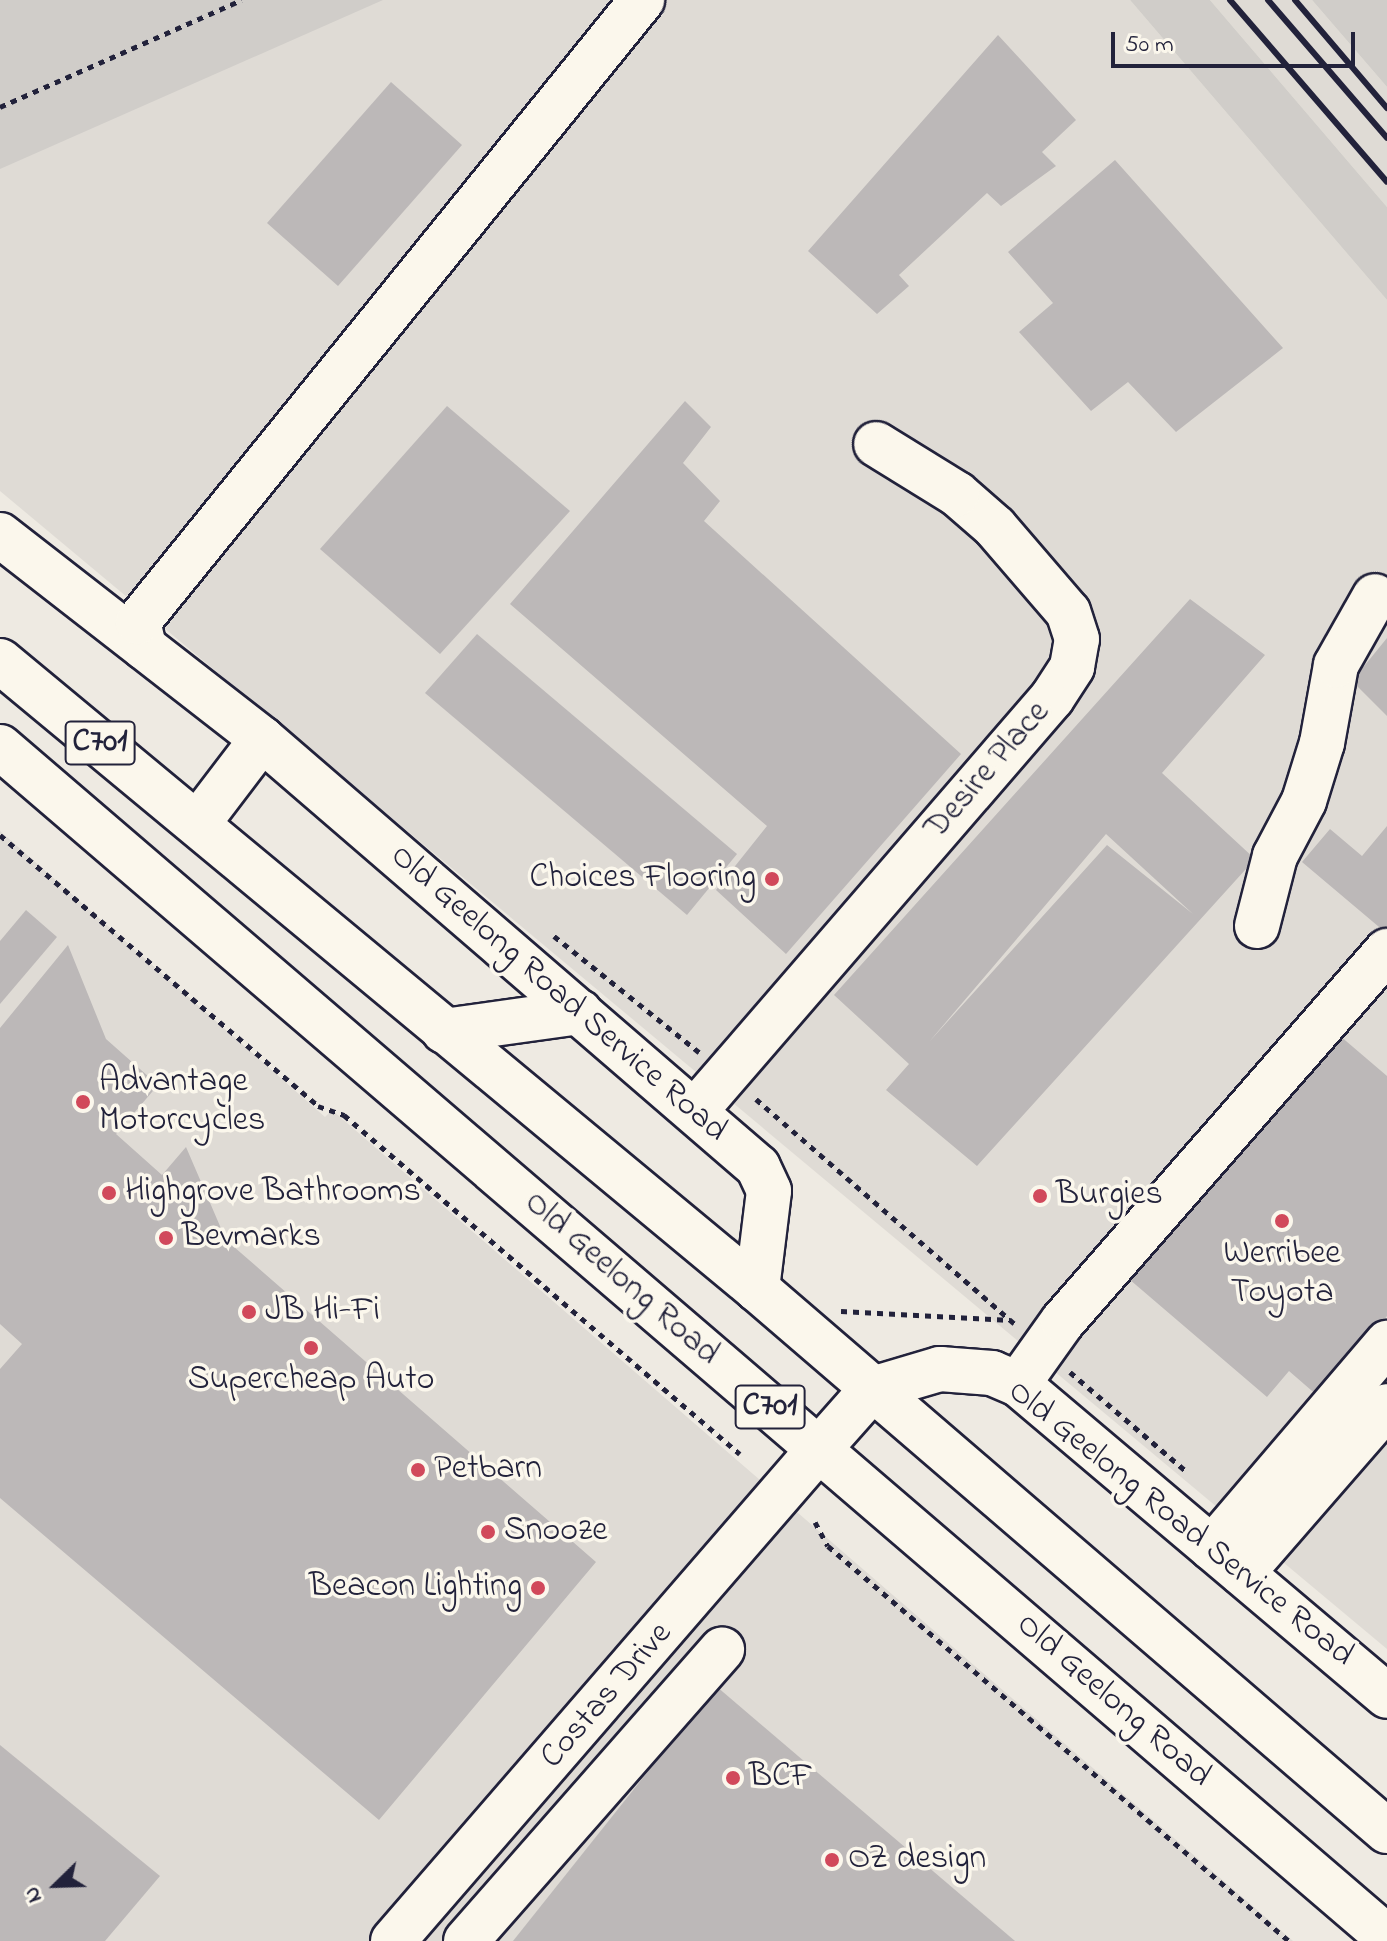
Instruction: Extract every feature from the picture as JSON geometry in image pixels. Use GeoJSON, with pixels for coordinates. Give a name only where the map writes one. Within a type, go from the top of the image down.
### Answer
{"type":"FeatureCollection","features":[{"type":"Feature","properties":{"kind":"main road"},"geometry":{"type":"LineString","coordinates":[[144,647],[138,622],[642,0]]}},
{"type":"Feature","properties":{"kind":"main road","name":"Desire Place"},"geometry":{"type":"LineString","coordinates":[[695,1111],[1052,698],[1072,667],[1077,639],[1068,612],[995,527],[957,494],[876,444]]}},
{"type":"Feature","properties":{"kind":"main road","name":"Old Geelong Road Service Road"},"geometry":{"type":"LineString","coordinates":[[0,535],[262,739],[758,1167],[769,1191],[757,1289]]}},
{"type":"Feature","properties":{"kind":"main road"},"geometry":{"type":"LineString","coordinates":[[1257,926],[1275,856],[1304,801],[1322,743],[1336,665],[1375,596]]}},
{"type":"Feature","properties":{"kind":"main road","name":"C701"},"geometry":{"type":"LineString","coordinates":[[0,662],[757,1289],[1387,1831]]}},
{"type":"Feature","properties":{"kind":"main road"},"geometry":{"type":"LineString","coordinates":[[153,877],[262,739]]}},
{"type":"Feature","properties":{"kind":"main road","name":"Old Geelong Road"},"geometry":{"type":"LineString","coordinates":[[0,747],[1387,1937]]}},
{"type":"Feature","properties":{"kind":"main road"},"geometry":{"type":"LineString","coordinates":[[1018,1384],[1063,1321],[1387,951]]}},
{"type":"Feature","properties":{"kind":"main road"},"geometry":{"type":"LineString","coordinates":[[444,1031],[580,1012]]}},
{"type":"Feature","properties":{"kind":"main road"},"geometry":{"type":"LineString","coordinates":[[1227,1560],[1387,1343]]}},
{"type":"Feature","properties":{"kind":"main road","name":"Old Geelong Road Service Road"},"geometry":{"type":"LineString","coordinates":[[872,1389],[940,1369],[992,1373],[1018,1384],[1387,1696]]}},
{"type":"Feature","properties":{"kind":"main road","name":"Costas Drive"},"geometry":{"type":"LineString","coordinates":[[393,1941],[872,1389]]}},
{"type":"Feature","properties":{"kind":"main road"},"geometry":{"type":"LineString","coordinates":[[1227,1560],[1387,1406]]}},
{"type":"Feature","properties":{"kind":"main road"},"geometry":{"type":"LineString","coordinates":[[466,1941],[722,1650]]}},
{"type":"Feature","properties":{"kind":"path"},"geometry":{"type":"LineString","coordinates":[[0,107],[241,0]]}},
{"type":"Feature","properties":{"kind":"path"},"geometry":{"type":"LineString","coordinates":[[0,835],[318,1106],[344,1115],[740,1454]]}},
{"type":"Feature","properties":{"kind":"path"},"geometry":{"type":"LineString","coordinates":[[828,1310],[1011,1320]]}},
{"type":"Feature","properties":{"kind":"path"},"geometry":{"type":"LineString","coordinates":[[815,1522],[828,1546],[1289,1941]]}},
{"type":"Feature","properties":{"kind":"shaded area"},"geometry":{"type":"Polygon","coordinates":[[[0,0],[1130,0],[1387,300],[1387,1649],[0,491],[0,0]]]}},
{"type":"Feature","properties":{"kind":"shaded area"},"geometry":{"type":"Polygon","coordinates":[[[0,0],[383,0],[0,169],[0,0]]]}},
{"type":"Feature","properties":{"kind":"shaded area"},"geometry":{"type":"Polygon","coordinates":[[[1130,0],[1210,0],[1387,207],[1387,300],[1130,0]]]}},
{"type":"Feature","properties":{"kind":"shaded area"},"geometry":{"type":"Polygon","coordinates":[[[1210,0],[1312,0],[1387,87],[1387,207],[1210,0]]]}},
{"type":"Feature","properties":{"kind":"shaded area"},"geometry":{"type":"Polygon","coordinates":[[[1312,0],[1387,0],[1387,87],[1312,0]]]}},
{"type":"Feature","properties":{"kind":"shaded area"},"geometry":{"type":"Polygon","coordinates":[[[0,831],[325,1117],[332,1110],[1293,1941],[0,1941],[0,831]]]}},
{"type":"Feature","properties":{"kind":"building"},"geometry":{"type":"Polygon","coordinates":[[[998,35],[1076,120],[1042,152],[1056,166],[1001,206],[987,193],[899,275],[909,286],[877,314],[808,251],[998,35]]]}},
{"type":"Feature","properties":{"kind":"building"},"geometry":{"type":"Polygon","coordinates":[[[391,82],[462,145],[338,286],[267,223],[391,82]]]}},
{"type":"Feature","properties":{"kind":"building"},"geometry":{"type":"Polygon","coordinates":[[[1115,160],[1283,348],[1176,432],[1128,382],[1091,411],[1019,332],[1053,303],[1008,252],[1115,160]]]}},
{"type":"Feature","properties":{"kind":"building"},"geometry":{"type":"Polygon","coordinates":[[[685,401],[711,427],[683,463],[720,501],[704,521],[961,754],[786,954],[716,890],[767,826],[510,604],[685,401]]]}},
{"type":"Feature","properties":{"kind":"building"},"geometry":{"type":"Polygon","coordinates":[[[447,406],[570,511],[440,654],[320,549],[447,406]]]}},
{"type":"Feature","properties":{"kind":"building"},"geometry":{"type":"Polygon","coordinates":[[[1190,599],[1265,655],[1162,773],[1255,859],[977,1166],[886,1090],[909,1064],[834,995],[1190,599]],[[1106,834],[929,1042],[1107,845],[1193,914],[1106,834]]]}},
{"type":"Feature","properties":{"kind":"building"},"geometry":{"type":"Polygon","coordinates":[[[477,634],[737,854],[687,915],[425,693],[477,634]]]}},
{"type":"Feature","properties":{"kind":"building"},"geometry":{"type":"Polygon","coordinates":[[[1387,638],[1387,716],[1352,681],[1387,638]]]}},
{"type":"Feature","properties":{"kind":"building"},"geometry":{"type":"Polygon","coordinates":[[[1387,826],[1385,932],[1302,862],[1330,829],[1362,856],[1387,826]]]}},
{"type":"Feature","properties":{"kind":"building"},"geometry":{"type":"Polygon","coordinates":[[[26,910],[57,937],[0,1004],[0,941],[26,910]]]}},
{"type":"Feature","properties":{"kind":"building"},"geometry":{"type":"Polygon","coordinates":[[[68,945],[106,1039],[158,1085],[116,1134],[162,1175],[186,1147],[226,1240],[596,1562],[379,1820],[0,1498],[0,1369],[22,1344],[0,1324],[0,1028],[68,945]]]}},
{"type":"Feature","properties":{"kind":"building","name":"Werribee Toyota"},"geometry":{"type":"Polygon","coordinates":[[[1312,1012],[1387,1076],[1387,1316],[1319,1397],[1289,1371],[1267,1397],[1129,1279],[1312,1012]]]}},
{"type":"Feature","properties":{"kind":"building"},"geometry":{"type":"Polygon","coordinates":[[[716,1686],[1015,1941],[513,1941],[716,1686]]]}},
{"type":"Feature","properties":{"kind":"building"},"geometry":{"type":"Polygon","coordinates":[[[0,1745],[160,1876],[105,1941],[0,1941],[0,1745]]]}},
{"type":"Feature","properties":{"kind":"railway"},"geometry":{"type":"LineString","coordinates":[[1230,0],[1387,182]]}},
{"type":"Feature","properties":{"kind":"railway"},"geometry":{"type":"LineString","coordinates":[[1268,0],[1387,138]]}},
{"type":"Feature","properties":{"kind":"railway"},"geometry":{"type":"LineString","coordinates":[[1295,0],[1387,108]]}},
{"type":"Feature","properties":{"kind":"place","name":"Choices Flooring"},"geometry":{"type":"Point","coordinates":[772,879]}},
{"type":"Feature","properties":{"kind":"place","name":"Advantage Motorcycles"},"geometry":{"type":"Point","coordinates":[83,1102]}},
{"type":"Feature","properties":{"kind":"place","name":"Highgrove Bathrooms"},"geometry":{"type":"Point","coordinates":[109,1193]}},
{"type":"Feature","properties":{"kind":"place","name":"Burgies"},"geometry":{"type":"Point","coordinates":[1040,1196]}},
{"type":"Feature","properties":{"kind":"place","name":"Werribee Toyota"},"geometry":{"type":"Point","coordinates":[1282,1221]}},
{"type":"Feature","properties":{"kind":"place","name":"Bevmarks"},"geometry":{"type":"Point","coordinates":[166,1238]}},
{"type":"Feature","properties":{"kind":"place","name":"JB Hi-Fi"},"geometry":{"type":"Point","coordinates":[249,1312]}},
{"type":"Feature","properties":{"kind":"place","name":"Supercheap Auto"},"geometry":{"type":"Point","coordinates":[311,1348]}},
{"type":"Feature","properties":{"kind":"place","name":"Petbarn"},"geometry":{"type":"Point","coordinates":[418,1470]}},
{"type":"Feature","properties":{"kind":"place","name":"Snooze"},"geometry":{"type":"Point","coordinates":[488,1532]}},
{"type":"Feature","properties":{"kind":"place","name":"Beacon Lighting"},"geometry":{"type":"Point","coordinates":[538,1588]}},
{"type":"Feature","properties":{"kind":"place","name":"BCF"},"geometry":{"type":"Point","coordinates":[733,1778]}},
{"type":"Feature","properties":{"kind":"place","name":"OZ design"},"geometry":{"type":"Point","coordinates":[832,1860]}}]}
